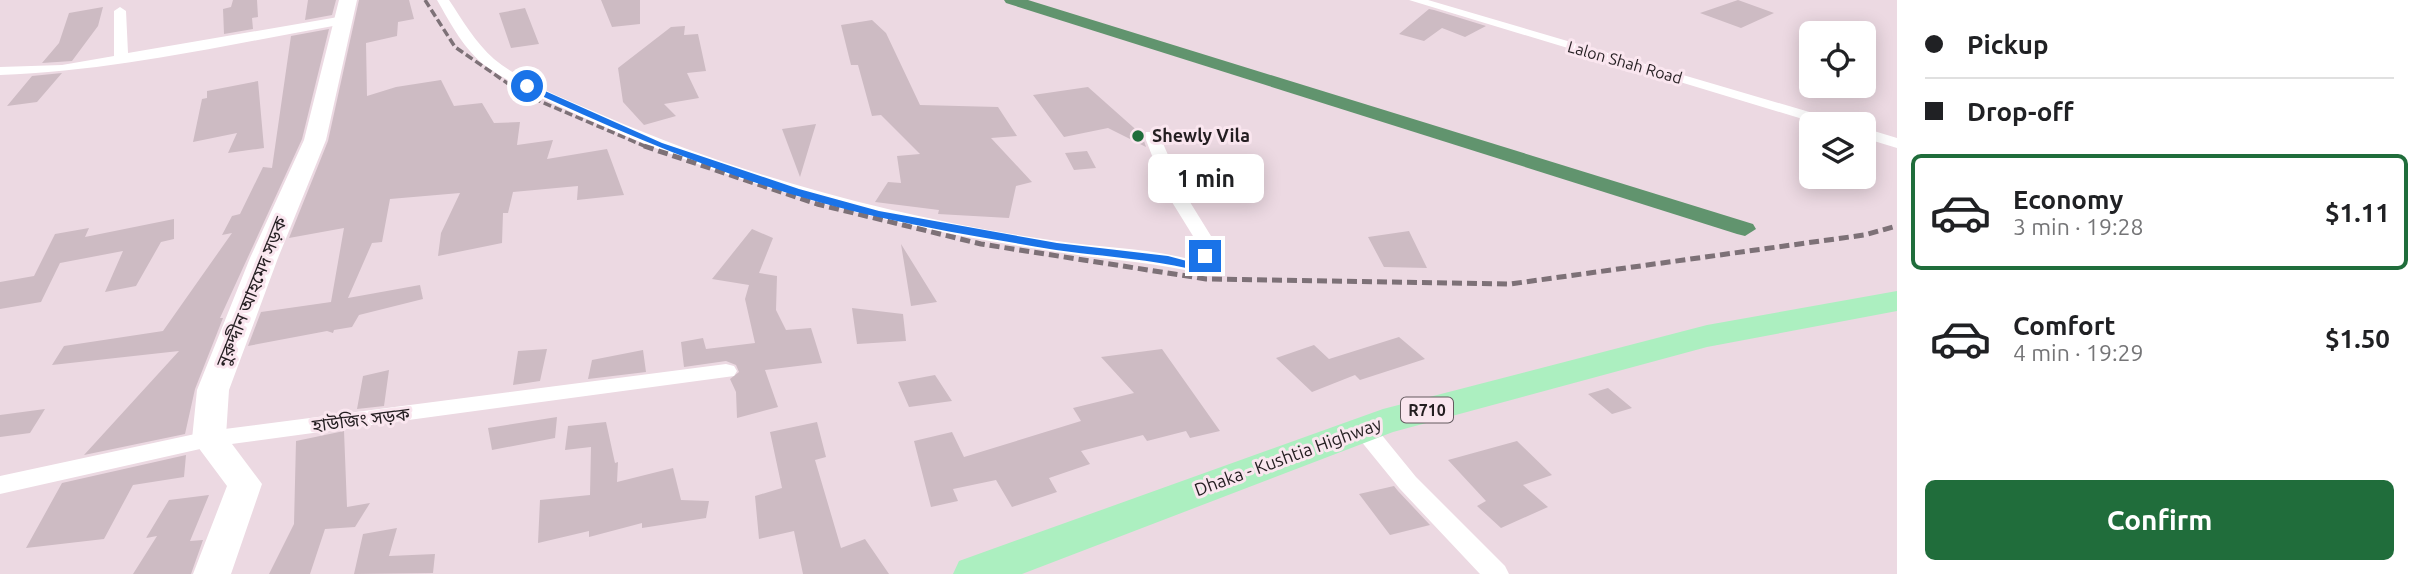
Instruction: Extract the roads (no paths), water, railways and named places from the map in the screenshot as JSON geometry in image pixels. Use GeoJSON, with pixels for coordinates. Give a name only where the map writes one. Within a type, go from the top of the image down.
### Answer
{"type":"FeatureCollection","features":[{"type":"Feature","properties":{"kind":"main road","name":"নুরুদ্দীন আহমেদ সড়ক"},"geometry":{"type":"LineString","coordinates":[[209,439],[213,390],[264,258],[315,140],[346,10]]}},
{"type":"Feature","properties":{"kind":"main road","name":"Dhaka - Kushtia Highway"},"geometry":{"type":"LineString","coordinates":[[974,574],[1364,429],[1707,336],[1897,301]]}},
{"type":"Feature","properties":{"kind":"main road"},"geometry":{"type":"LineString","coordinates":[[209,439],[245,484],[212,574]]}},
{"type":"Feature","properties":{"kind":"street"},"geometry":{"type":"LineString","coordinates":[[443,0],[470,43],[491,63],[547,96],[659,145],[796,191],[878,214],[1057,247],[1168,259],[1203,268],[1202,236],[1176,194],[1152,135]]}},
{"type":"Feature","properties":{"kind":"street","name":"Lalon Shah Road"},"geometry":{"type":"LineString","coordinates":[[1415,0],[1799,113]]}},
{"type":"Feature","properties":{"kind":"street"},"geometry":{"type":"LineString","coordinates":[[0,71],[62,69],[121,60],[346,10]]}},
{"type":"Feature","properties":{"kind":"street"},"geometry":{"type":"LineString","coordinates":[[120,11],[121,60]]}},
{"type":"Feature","properties":{"kind":"street"},"geometry":{"type":"LineString","coordinates":[[1876,137],[1897,143]]}},
{"type":"Feature","properties":{"kind":"street","name":"হাউজিং সড়ক"},"geometry":{"type":"LineString","coordinates":[[0,485],[209,439],[726,371]]}},
{"type":"Feature","properties":{"kind":"street"},"geometry":{"type":"LineString","coordinates":[[1364,429],[1408,482],[1496,574]]}},
{"type":"Feature","properties":{"kind":"waterway"},"geometry":{"type":"LineString","coordinates":[[1012,0],[1745,229]]}},
{"type":"Feature","properties":{"kind":"railway"},"geometry":{"type":"LineString","coordinates":[[425,0],[455,47],[523,94],[646,147]]}},
{"type":"Feature","properties":{"kind":"railway"},"geometry":{"type":"LineString","coordinates":[[646,147],[817,204],[981,244],[1206,279],[1510,284],[1864,235],[1897,226]]}},
{"type":"Feature","properties":{"kind":"place","name":"Shewly Vila"},"geometry":{"type":"Point","coordinates":[1138,136]}}]}
